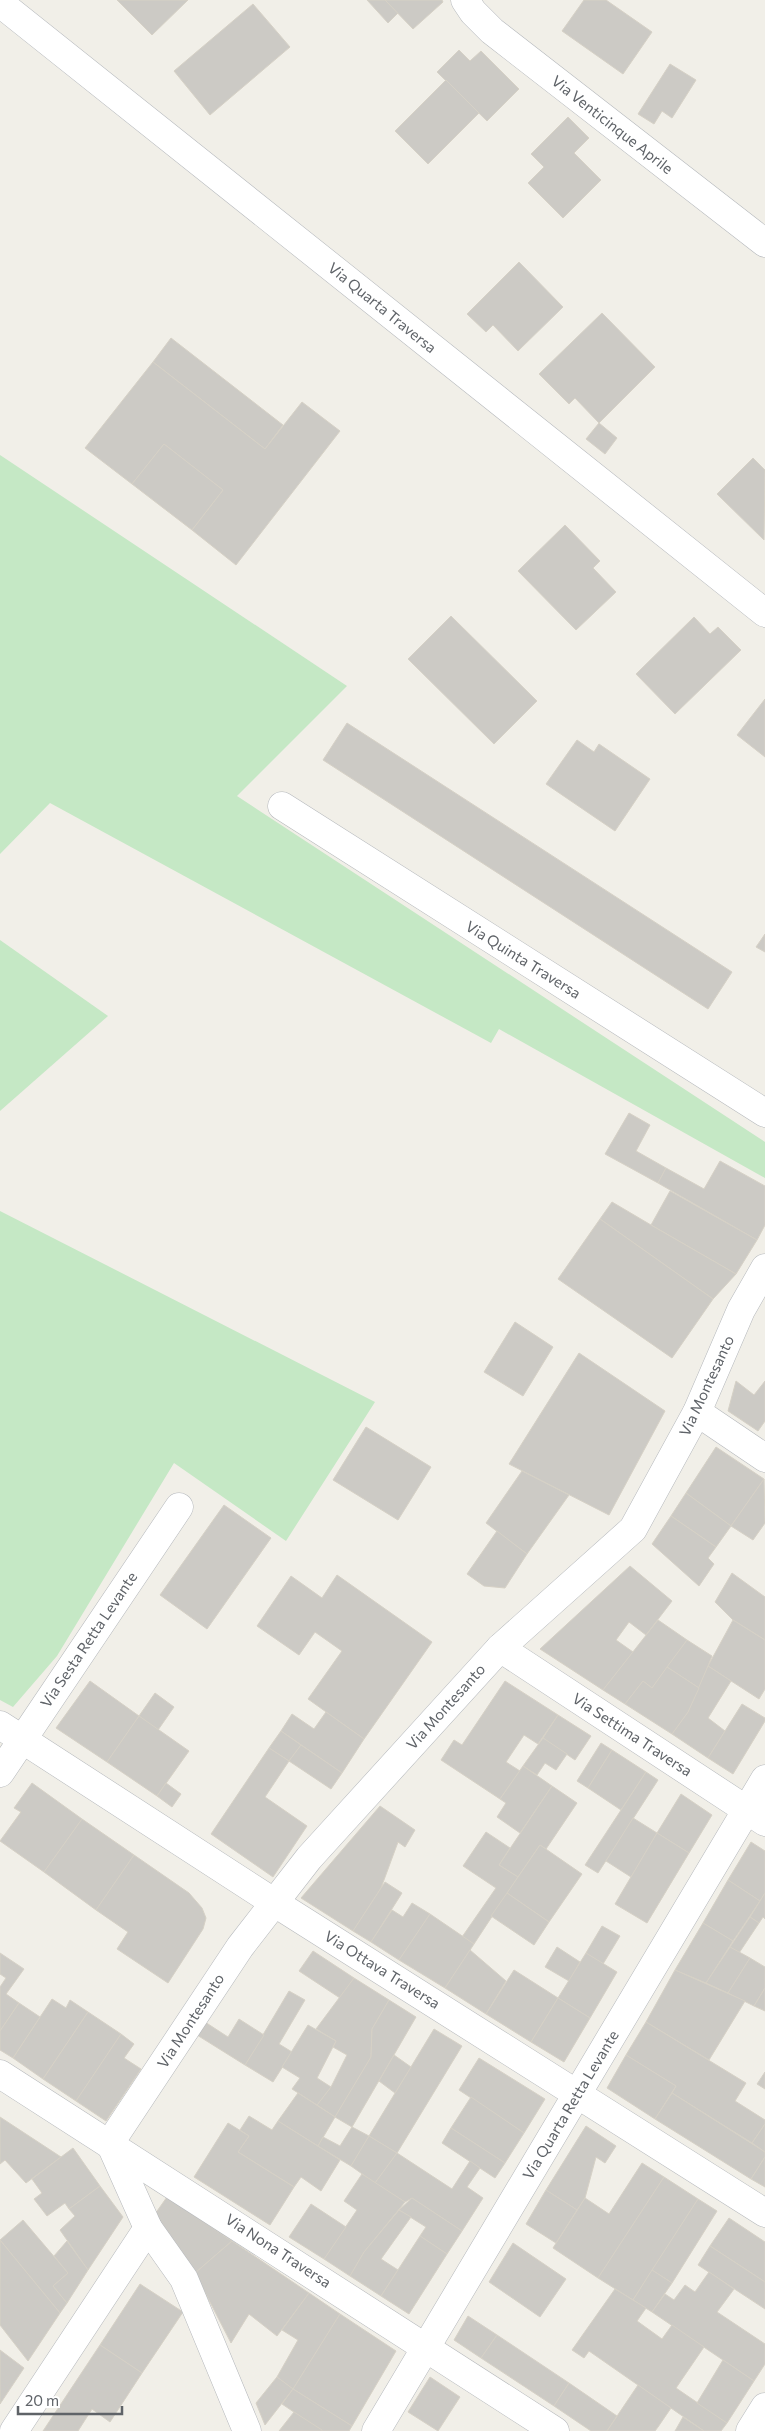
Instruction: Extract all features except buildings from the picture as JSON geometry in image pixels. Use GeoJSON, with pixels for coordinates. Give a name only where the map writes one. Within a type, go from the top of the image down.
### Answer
{"type":"FeatureCollection","features":[{"type":"Feature","properties":{"kind":"street","name":"Via Venticinque Aprile"},"geometry":{"type":"LineString","coordinates":[[465,0],[473,12],[492,31],[765,243]]}},
{"type":"Feature","properties":{"kind":"street","name":"Via Quarta Traversa"},"geometry":{"type":"LineString","coordinates":[[0,3],[765,613]]}},
{"type":"Feature","properties":{"kind":"street","name":"Via Quinta Traversa"},"geometry":{"type":"LineString","coordinates":[[282,806],[765,1113]]}},
{"type":"Feature","properties":{"kind":"street","name":"Via Montesanto"},"geometry":{"type":"LineString","coordinates":[[110,2143],[240,1947],[309,1858],[500,1648],[633,1529],[697,1412],[741,1310],[765,1268]]}},
{"type":"Feature","properties":{"kind":"street"},"geometry":{"type":"LineString","coordinates":[[697,1412],[765,1458]]}},
{"type":"Feature","properties":{"kind":"street","name":"Via Sesta Retta Levante"},"geometry":{"type":"LineString","coordinates":[[0,1773],[179,1508]]}},
{"type":"Feature","properties":{"kind":"street","name":"Via Settima Traversa"},"geometry":{"type":"LineString","coordinates":[[500,1648],[756,1816]]}},
{"type":"Feature","properties":{"kind":"street","name":"Via Ottava Traversa"},"geometry":{"type":"LineString","coordinates":[[0,1725],[274,1903],[765,2213]]}},
{"type":"Feature","properties":{"kind":"street","name":"Via Quarta Retta Levante"},"geometry":{"type":"LineString","coordinates":[[376,2431],[577,2094],[756,1816],[765,1779]]}},
{"type":"Feature","properties":{"kind":"street","name":"Via Nona Traversa"},"geometry":{"type":"LineString","coordinates":[[0,2074],[110,2143],[554,2431]]}},
{"type":"Feature","properties":{"kind":"street"},"geometry":{"type":"LineString","coordinates":[[110,2143],[148,2228],[184,2279],[247,2431]]}},
{"type":"Feature","properties":{"kind":"street"},"geometry":{"type":"LineString","coordinates":[[14,2431],[148,2228]]}},
{"type":"Feature","properties":{"kind":"street"},"geometry":{"type":"LineString","coordinates":[[750,2431],[765,2407]]}},
{"type":"Feature","properties":{"kind":"green space"},"geometry":{"type":"Polygon","coordinates":[[[0,455],[347,686],[237,796],[765,1142],[765,1178],[499,1029],[491,1043],[50,803],[0,854],[0,455]]]}},
{"type":"Feature","properties":{"kind":"green space"},"geometry":{"type":"Polygon","coordinates":[[[0,940],[108,1016],[0,1111],[0,940]]]}},
{"type":"Feature","properties":{"kind":"green space"},"geometry":{"type":"Polygon","coordinates":[[[0,1211],[375,1402],[286,1541],[174,1463],[57,1656],[13,1707],[0,1700],[0,1211]]]}}]}
